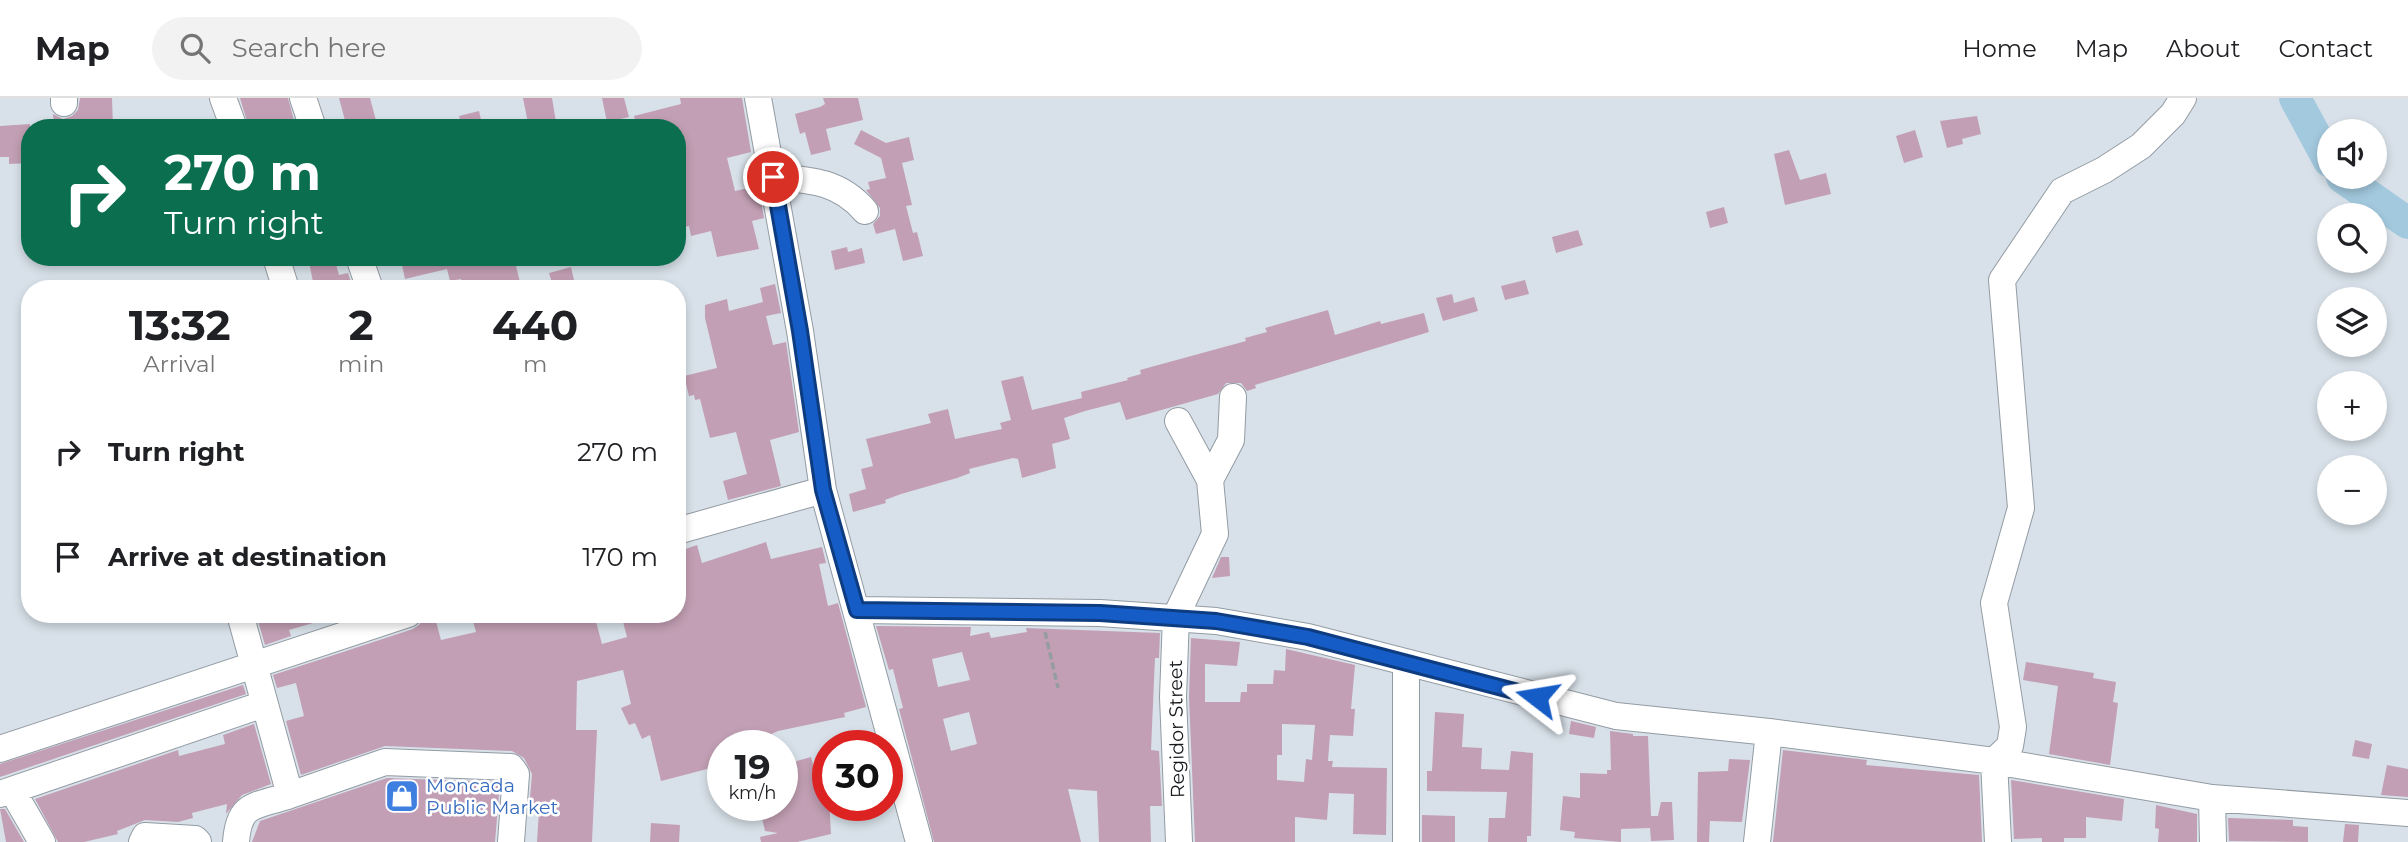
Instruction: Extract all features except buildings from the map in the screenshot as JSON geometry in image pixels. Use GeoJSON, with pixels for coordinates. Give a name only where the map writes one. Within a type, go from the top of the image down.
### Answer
{"type":"FeatureCollection","features":[{"type":"Feature","properties":{"kind":"street"},"geometry":{"type":"LineString","coordinates":[[223,98],[231,119]]}},
{"type":"Feature","properties":{"kind":"street"},"geometry":{"type":"LineString","coordinates":[[303,98],[310,119]]}},
{"type":"Feature","properties":{"kind":"street"},"geometry":{"type":"LineString","coordinates":[[758,98],[800,331],[823,490],[919,842]]}},
{"type":"Feature","properties":{"kind":"street"},"geometry":{"type":"LineString","coordinates":[[1998,842],[1994,761],[2010,746],[2013,727],[1994,603],[2021,508],[2002,280],[2062,191],[2104,170],[2141,146],[2173,114],[2183,98]]}},
{"type":"Feature","properties":{"kind":"street"},"geometry":{"type":"LineString","coordinates":[[773,177],[825,183],[853,197],[865,211]]}},
{"type":"Feature","properties":{"kind":"street"},"geometry":{"type":"LineString","coordinates":[[1210,481],[1231,440],[1233,397]]}},
{"type":"Feature","properties":{"kind":"street"},"geometry":{"type":"LineString","coordinates":[[1176,616],[1215,534],[1210,481],[1178,421]]}},
{"type":"Feature","properties":{"kind":"street"},"geometry":{"type":"LineString","coordinates":[[686,528],[823,490]]}},
{"type":"Feature","properties":{"kind":"street"},"geometry":{"type":"LineString","coordinates":[[857,610],[1176,616],[1308,637],[1616,716],[1769,732],[1994,761],[2212,798],[2408,813]]}},
{"type":"Feature","properties":{"kind":"street","name":"Regidor Street"},"geometry":{"type":"LineString","coordinates":[[1176,616],[1173,697],[1179,842]]}},
{"type":"Feature","properties":{"kind":"street"},"geometry":{"type":"LineString","coordinates":[[242,623],[290,795]]}},
{"type":"Feature","properties":{"kind":"street"},"geometry":{"type":"LineString","coordinates":[[0,749],[380,623]]}},
{"type":"Feature","properties":{"kind":"street"},"geometry":{"type":"LineString","coordinates":[[1406,664],[1406,842]]}},
{"type":"Feature","properties":{"kind":"street"},"geometry":{"type":"LineString","coordinates":[[42,842],[6,792],[264,704]]}},
{"type":"Feature","properties":{"kind":"street"},"geometry":{"type":"LineString","coordinates":[[1757,842],[1769,732]]}},
{"type":"Feature","properties":{"kind":"street"},"geometry":{"type":"LineString","coordinates":[[236,842],[237,822],[244,810],[384,762],[511,767],[516,774],[512,842]]}},
{"type":"Feature","properties":{"kind":"street"},"geometry":{"type":"LineString","coordinates":[[2212,798],[2213,842]]}},
{"type":"Feature","properties":{"kind":"street"},"geometry":{"type":"LineString","coordinates":[[142,842],[145,836],[196,840]]}},
{"type":"Feature","properties":{"kind":"path"},"geometry":{"type":"LineString","coordinates":[[1041,613],[1058,688]]}},
{"type":"Feature","properties":{"kind":"waterway"},"geometry":{"type":"LineString","coordinates":[[2295,98],[2317,139]]}},
{"type":"Feature","properties":{"kind":"waterway"},"geometry":{"type":"LineString","coordinates":[[2359,189],[2408,223]]}},
{"type":"Feature","properties":{"kind":"place","name":"Moncada Public Market"},"geometry":{"type":"Point","coordinates":[402,796]}},
{"type":"Feature","properties":{"kind":"route"},"geometry":{"type":"LineString","coordinates":[[773,177],[800,331],[816,454],[834,533],[857,610],[1100,613],[1176,616],[1216,621],[1308,637],[1537,697]]}}]}
